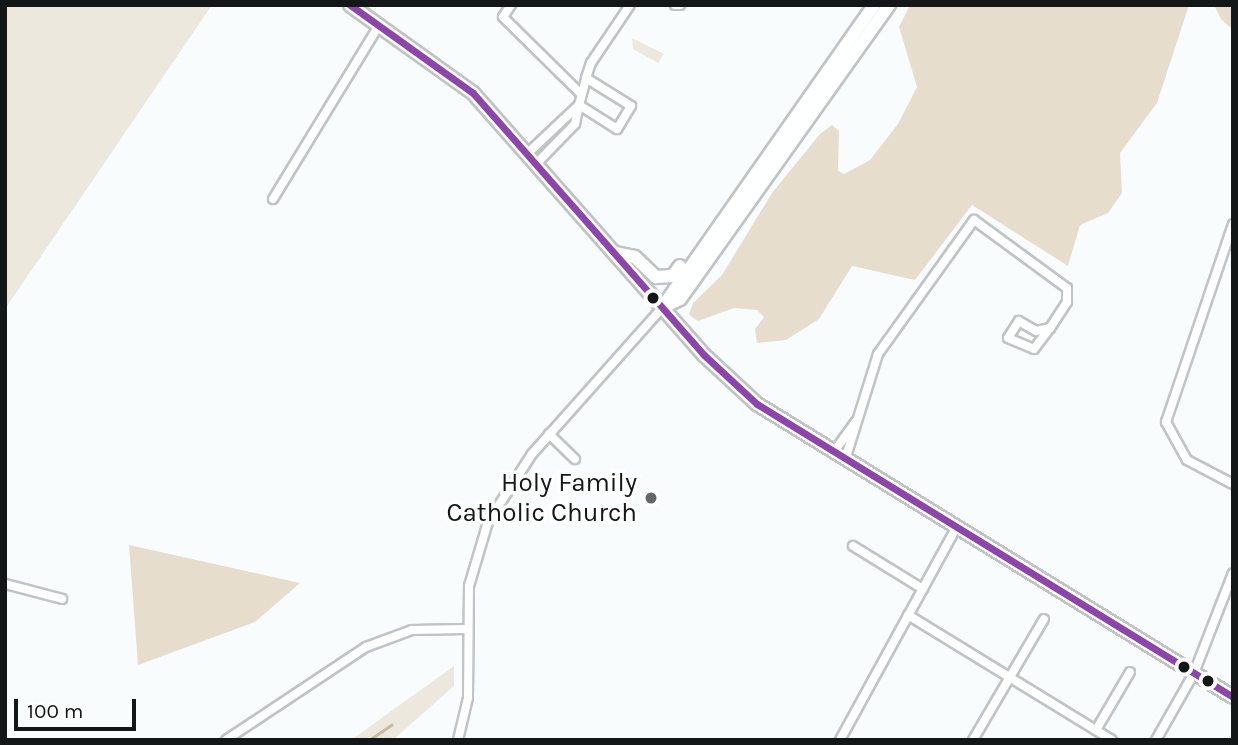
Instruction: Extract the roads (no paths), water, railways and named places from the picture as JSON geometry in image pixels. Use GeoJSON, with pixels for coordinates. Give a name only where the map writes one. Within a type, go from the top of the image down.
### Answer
{"type":"FeatureCollection","features":[{"type":"Feature","properties":{"kind":"main road"},"geometry":{"type":"LineString","coordinates":[[350,5],[464,84],[662,308],[746,394],[833,453],[1233,697]]}},
{"type":"Feature","properties":{"kind":"main road"},"geometry":{"type":"LineString","coordinates":[[662,308],[693,258],[874,5]]}},
{"type":"Feature","properties":{"kind":"main road"},"geometry":{"type":"LineString","coordinates":[[662,308],[681,299],[889,5]]}},
{"type":"Feature","properties":{"kind":"main road"},"geometry":{"type":"LineString","coordinates":[[615,253],[635,257],[663,278],[693,258]]}},
{"type":"Feature","properties":{"kind":"street"},"geometry":{"type":"LineString","coordinates":[[511,5],[503,17],[582,94]]}},
{"type":"Feature","properties":{"kind":"street"},"geometry":{"type":"LineString","coordinates":[[532,158],[575,124],[586,78],[630,5]]}},
{"type":"Feature","properties":{"kind":"street"},"geometry":{"type":"LineString","coordinates":[[273,199],[380,24]]}},
{"type":"Feature","properties":{"kind":"street"},"geometry":{"type":"LineString","coordinates":[[579,105],[617,129],[631,106],[586,78]]}},
{"type":"Feature","properties":{"kind":"street"},"geometry":{"type":"LineString","coordinates":[[532,158],[579,105]]}},
{"type":"Feature","properties":{"kind":"street"},"geometry":{"type":"LineString","coordinates":[[845,460],[878,354],[974,220],[1067,288],[1067,302],[1049,328],[1034,349],[1008,338],[1019,321],[1036,331],[1049,328]]}},
{"type":"Feature","properties":{"kind":"street"},"geometry":{"type":"LineString","coordinates":[[1233,224],[1166,422],[1186,460],[1233,484]]}},
{"type":"Feature","properties":{"kind":"street"},"geometry":{"type":"LineString","coordinates":[[458,740],[468,698],[469,586],[488,522],[550,434],[662,308]]}},
{"type":"Feature","properties":{"kind":"street"},"geometry":{"type":"LineString","coordinates":[[833,453],[856,421]]}},
{"type":"Feature","properties":{"kind":"street"},"geometry":{"type":"LineString","coordinates":[[550,434],[575,458]]}},
{"type":"Feature","properties":{"kind":"street"},"geometry":{"type":"LineString","coordinates":[[840,740],[956,528]]}},
{"type":"Feature","properties":{"kind":"street"},"geometry":{"type":"LineString","coordinates":[[853,546],[923,589]]}},
{"type":"Feature","properties":{"kind":"street"},"geometry":{"type":"LineString","coordinates":[[1156,740],[1194,673],[1233,573]]}},
{"type":"Feature","properties":{"kind":"street"},"geometry":{"type":"LineString","coordinates":[[5,584],[62,599]]}},
{"type":"Feature","properties":{"kind":"street"},"geometry":{"type":"LineString","coordinates":[[908,615],[1112,740]]}},
{"type":"Feature","properties":{"kind":"street"},"geometry":{"type":"LineString","coordinates":[[972,740],[1044,619]]}},
{"type":"Feature","properties":{"kind":"street"},"geometry":{"type":"LineString","coordinates":[[226,740],[366,647],[412,631],[467,629]]}},
{"type":"Feature","properties":{"kind":"street"},"geometry":{"type":"LineString","coordinates":[[1096,730],[1130,672]]}},
{"type":"Feature","properties":{"kind":"waterway"},"geometry":{"type":"LineString","coordinates":[[369,740],[391,725]]}},
{"type":"Feature","properties":{"kind":"place","name":"Holy Family Catholic Church"},"geometry":{"type":"Point","coordinates":[651,498]}}]}
